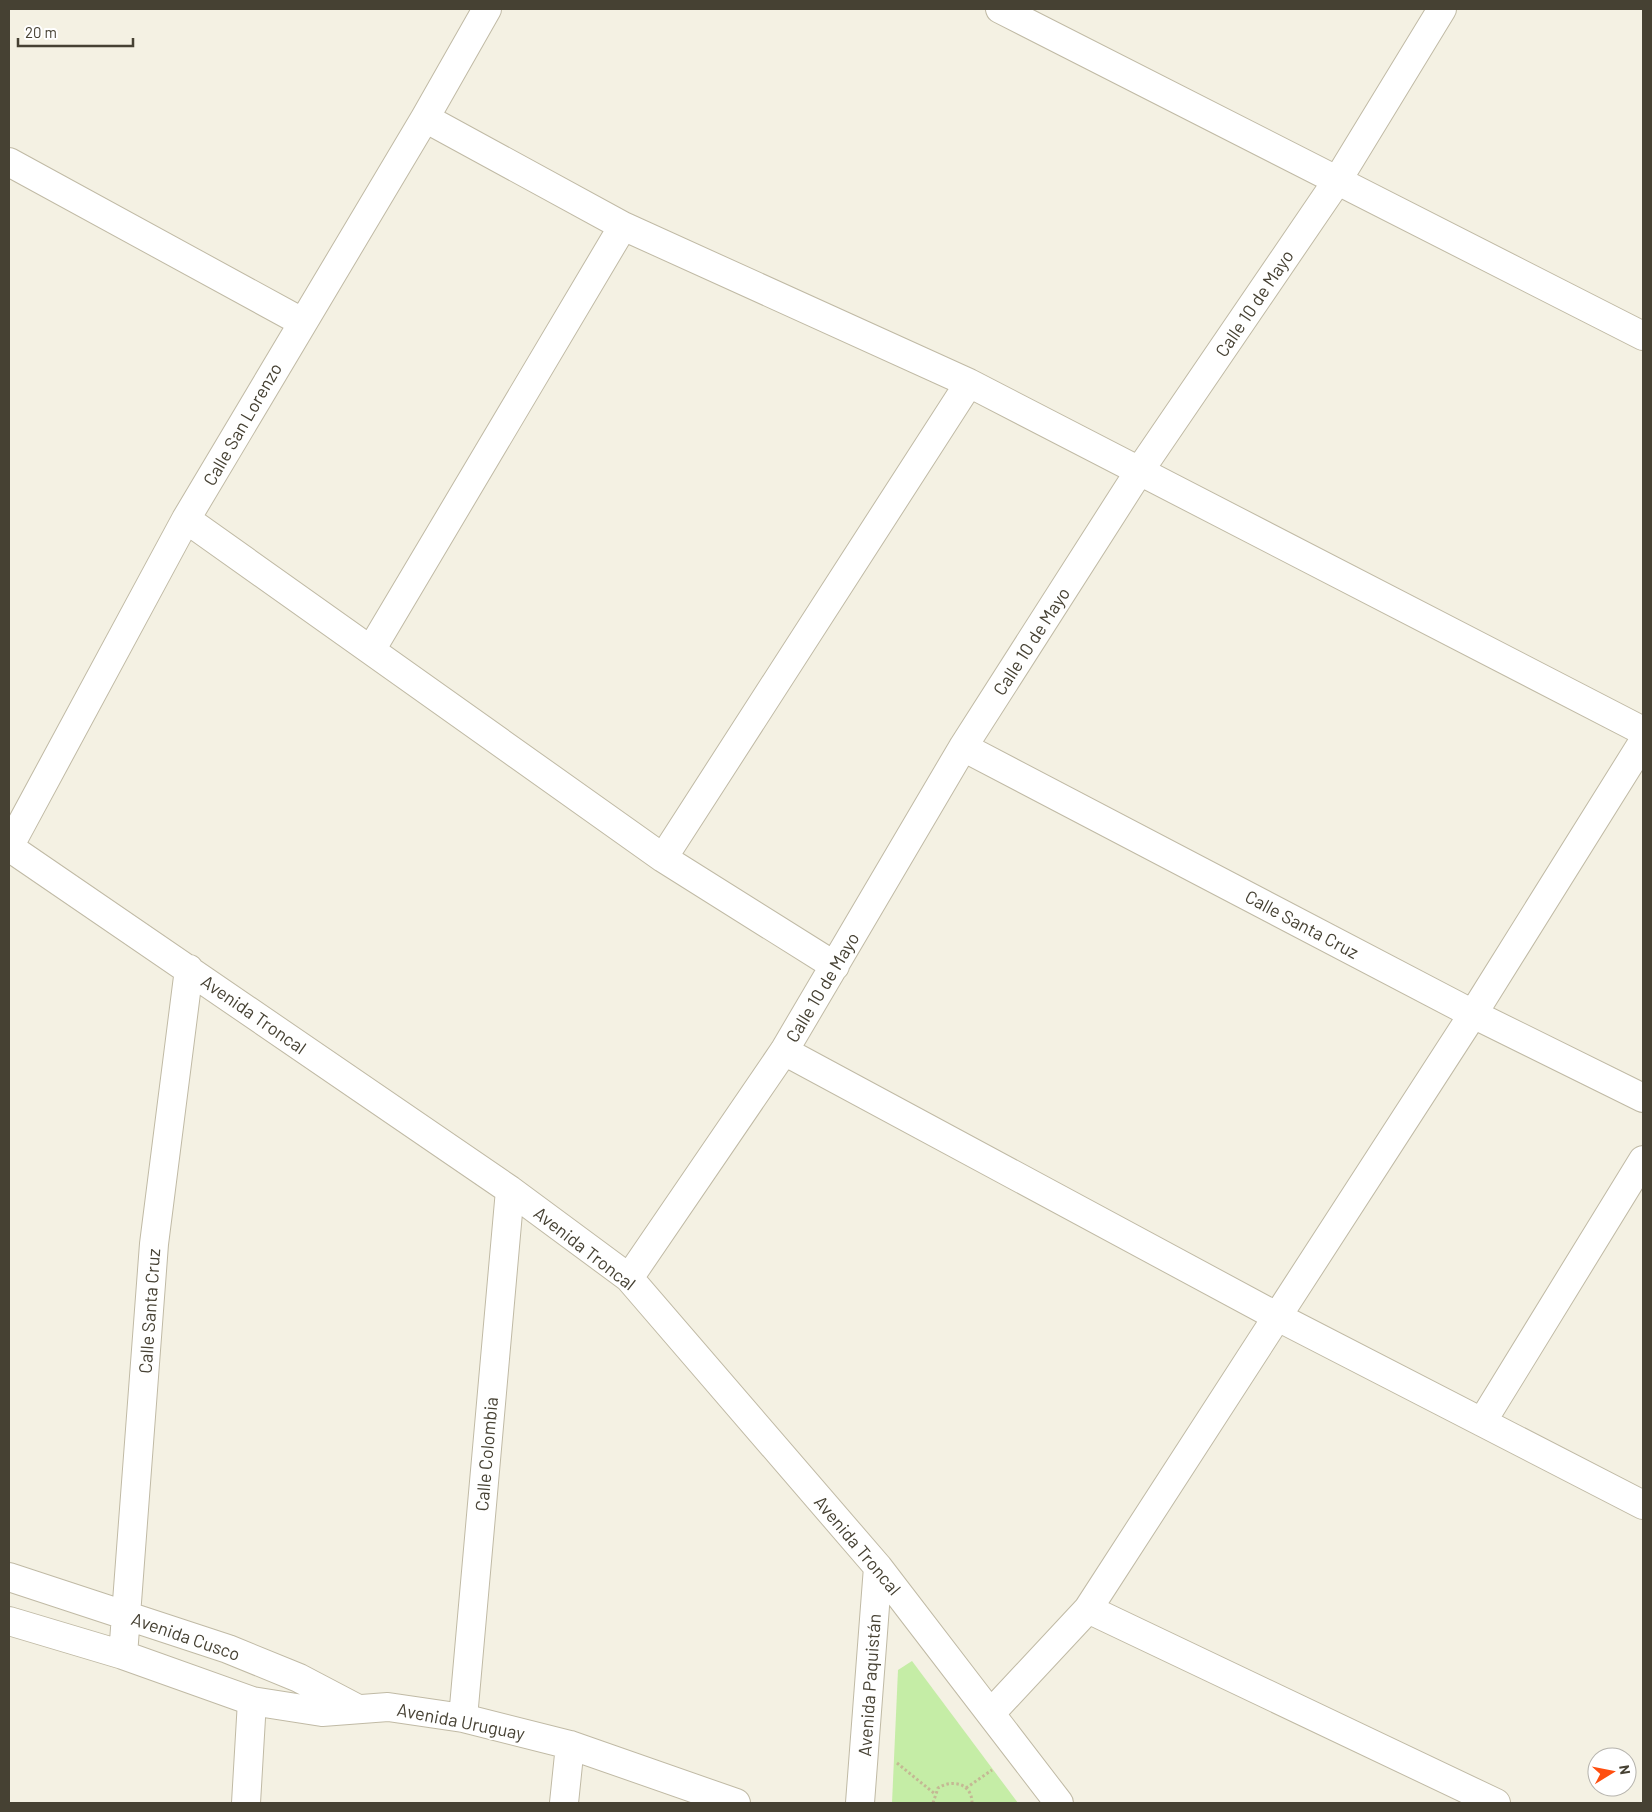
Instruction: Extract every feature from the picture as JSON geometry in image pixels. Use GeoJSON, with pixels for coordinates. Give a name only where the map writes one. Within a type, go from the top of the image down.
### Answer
{"type":"FeatureCollection","features":[{"type":"Feature","properties":{"kind":"street","name":"Calle San Lorenzo"},"geometry":{"type":"LineString","coordinates":[[9,847],[186,519],[425,118],[487,9]]}},
{"type":"Feature","properties":{"kind":"street"},"geometry":{"type":"LineString","coordinates":[[1000,9],[1643,336]]}},
{"type":"Feature","properties":{"kind":"street","name":"Calle 10 de Mayo"},"geometry":{"type":"LineString","coordinates":[[629,1278],[784,1051],[963,747],[1140,470],[1337,181],[1442,9]]}},
{"type":"Feature","properties":{"kind":"street"},"geometry":{"type":"LineString","coordinates":[[425,118],[623,226],[969,383],[1643,731]]}},
{"type":"Feature","properties":{"kind":"street"},"geometry":{"type":"LineString","coordinates":[[9,162],[302,322]]}},
{"type":"Feature","properties":{"kind":"street"},"geometry":{"type":"LineString","coordinates":[[371,650],[623,226]]}},
{"type":"Feature","properties":{"kind":"street"},"geometry":{"type":"LineString","coordinates":[[663,858],[969,383]]}},
{"type":"Feature","properties":{"kind":"street"},"geometry":{"type":"LineString","coordinates":[[186,519],[663,858],[835,966]]}},
{"type":"Feature","properties":{"kind":"street"},"geometry":{"type":"LineString","coordinates":[[991,1713],[1088,1609],[1276,1316],[1474,1014],[1643,742]]}},
{"type":"Feature","properties":{"kind":"street","name":"Calle Santa Cruz"},"geometry":{"type":"LineString","coordinates":[[963,747],[1474,1014],[1643,1098]]}},
{"type":"Feature","properties":{"kind":"street","name":"Avenida Troncal"},"geometry":{"type":"LineString","coordinates":[[9,847],[510,1190],[629,1278],[878,1567],[1059,1803]]}},
{"type":"Feature","properties":{"kind":"street","name":"Calle Santa Cruz"},"geometry":{"type":"LineString","coordinates":[[123,1655],[154,1244],[189,969]]}},
{"type":"Feature","properties":{"kind":"street"},"geometry":{"type":"LineString","coordinates":[[784,1051],[1276,1316],[1643,1505]]}},
{"type":"Feature","properties":{"kind":"street"},"geometry":{"type":"LineString","coordinates":[[1482,1422],[1643,1160]]}},
{"type":"Feature","properties":{"kind":"street","name":"Calle Colombia"},"geometry":{"type":"LineString","coordinates":[[463,1718],[510,1190]]}},
{"type":"Feature","properties":{"kind":"street","name":"Avenida Paquistán"},"geometry":{"type":"LineString","coordinates":[[860,1803],[878,1567]]}},
{"type":"Feature","properties":{"kind":"street","name":"Avenida Cusco"},"geometry":{"type":"LineString","coordinates":[[9,1576],[228,1649],[299,1678],[358,1709]]}},
{"type":"Feature","properties":{"kind":"street"},"geometry":{"type":"LineString","coordinates":[[1088,1609],[1496,1803]]}},
{"type":"Feature","properties":{"kind":"street","name":"Avenida Uruguay"},"geometry":{"type":"LineString","coordinates":[[9,1621],[123,1655],[252,1701],[322,1712],[388,1707],[463,1718],[570,1745],[736,1803]]}},
{"type":"Feature","properties":{"kind":"street"},"geometry":{"type":"LineString","coordinates":[[246,1803],[252,1701]]}},
{"type":"Feature","properties":{"kind":"street"},"geometry":{"type":"LineString","coordinates":[[564,1803],[570,1745]]}},
{"type":"Feature","properties":{"kind":"path"},"geometry":{"type":"LineString","coordinates":[[864,1749],[894,1760],[935,1794]]}},
{"type":"Feature","properties":{"kind":"path"},"geometry":{"type":"LineString","coordinates":[[933,1803],[935,1794],[943,1785],[956,1783],[966,1788],[972,1803]]}},
{"type":"Feature","properties":{"kind":"green space"},"geometry":{"type":"Polygon","coordinates":[[[912,1661],[1018,1803],[892,1803],[898,1670],[912,1661]]]}}]}
